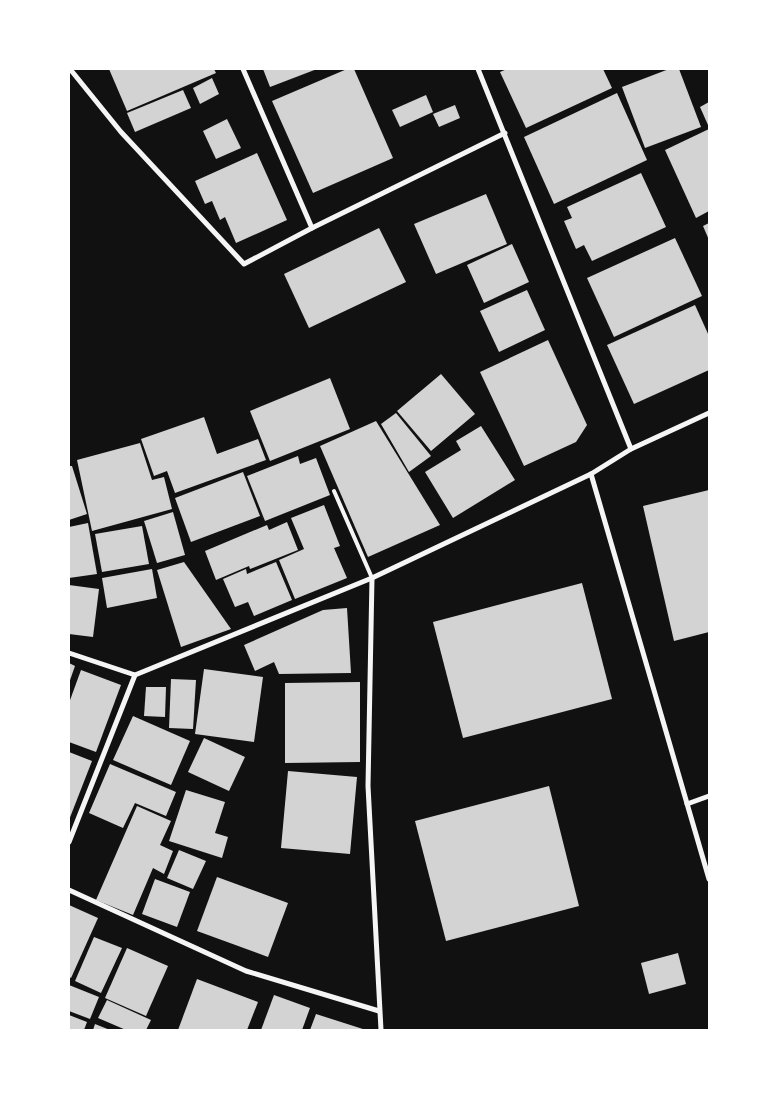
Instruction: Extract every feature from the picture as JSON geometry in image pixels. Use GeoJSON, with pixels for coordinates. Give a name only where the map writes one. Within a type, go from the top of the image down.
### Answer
{"type":"FeatureCollection","features":[{"type":"Feature","properties":{"kind":"street"},"geometry":{"type":"LineString","coordinates":[[70,69],[121,132],[244,264],[312,228],[505,133]]}},
{"type":"Feature","properties":{"kind":"street"},"geometry":{"type":"LineString","coordinates":[[243,69],[312,228]]}},
{"type":"Feature","properties":{"kind":"street"},"geometry":{"type":"LineString","coordinates":[[478,69],[631,449]]}},
{"type":"Feature","properties":{"kind":"street"},"geometry":{"type":"LineString","coordinates":[[69,653],[135,675],[372,578],[592,474],[631,449],[709,413]]}},
{"type":"Feature","properties":{"kind":"street"},"geometry":{"type":"LineString","coordinates":[[592,474],[709,879]]}},
{"type":"Feature","properties":{"kind":"street"},"geometry":{"type":"LineString","coordinates":[[372,578],[368,786],[381,1030]]}},
{"type":"Feature","properties":{"kind":"street"},"geometry":{"type":"LineString","coordinates":[[69,842],[135,675]]}},
{"type":"Feature","properties":{"kind":"street"},"geometry":{"type":"LineString","coordinates":[[688,804],[709,796]]}},
{"type":"Feature","properties":{"kind":"street"},"geometry":{"type":"LineString","coordinates":[[69,890],[246,971],[379,1011]]}},
{"type":"Feature","properties":{"kind":"lane"},"geometry":{"type":"LineString","coordinates":[[334,491],[372,578]]}},
{"type":"Feature","properties":{"kind":"building"},"geometry":{"type":"Polygon","coordinates":[[[109,69],[214,69],[216,73],[127,111],[109,69]]]}},
{"type":"Feature","properties":{"kind":"building"},"geometry":{"type":"Polygon","coordinates":[[[263,69],[317,69],[270,87],[263,69]]]}},
{"type":"Feature","properties":{"kind":"building"},"geometry":{"type":"Polygon","coordinates":[[[347,69],[354,69],[393,158],[313,193],[272,101],[347,69]]]}},
{"type":"Feature","properties":{"kind":"building"},"geometry":{"type":"Polygon","coordinates":[[[507,69],[603,69],[612,88],[526,128],[500,72],[507,69]]]}},
{"type":"Feature","properties":{"kind":"building"},"geometry":{"type":"Polygon","coordinates":[[[669,69],[679,69],[701,127],[645,148],[622,87],[669,69]]]}},
{"type":"Feature","properties":{"kind":"building"},"geometry":{"type":"Polygon","coordinates":[[[212,78],[219,94],[200,104],[193,88],[212,78]]]}},
{"type":"Feature","properties":{"kind":"building"},"geometry":{"type":"Polygon","coordinates":[[[183,90],[191,108],[135,132],[127,113],[183,90]]]}},
{"type":"Feature","properties":{"kind":"building"},"geometry":{"type":"Polygon","coordinates":[[[617,93],[647,160],[554,204],[524,137],[617,93]]]}},
{"type":"Feature","properties":{"kind":"building"},"geometry":{"type":"Polygon","coordinates":[[[426,95],[433,112],[400,127],[392,110],[426,95]]]}},
{"type":"Feature","properties":{"kind":"building"},"geometry":{"type":"Polygon","coordinates":[[[709,102],[709,124],[708,125],[700,107],[709,102]]]}},
{"type":"Feature","properties":{"kind":"building"},"geometry":{"type":"Polygon","coordinates":[[[455,105],[460,118],[439,127],[433,114],[455,105]]]}},
{"type":"Feature","properties":{"kind":"building"},"geometry":{"type":"Polygon","coordinates":[[[227,119],[241,148],[216,159],[203,131],[227,119]]]}},
{"type":"Feature","properties":{"kind":"building"},"geometry":{"type":"Polygon","coordinates":[[[709,129],[709,211],[696,218],[665,150],[709,129]]]}},
{"type":"Feature","properties":{"kind":"building"},"geometry":{"type":"Polygon","coordinates":[[[257,153],[287,220],[236,243],[225,217],[220,220],[212,201],[205,204],[195,181],[257,153]]]}},
{"type":"Feature","properties":{"kind":"building"},"geometry":{"type":"Polygon","coordinates":[[[641,173],[666,227],[592,261],[584,245],[576,249],[564,221],[572,218],[567,207],[641,173]]]}},
{"type":"Feature","properties":{"kind":"building"},"geometry":{"type":"Polygon","coordinates":[[[486,194],[507,244],[436,274],[414,224],[486,194]]]}},
{"type":"Feature","properties":{"kind":"building"},"geometry":{"type":"Polygon","coordinates":[[[709,223],[709,240],[703,226],[709,223]]]}},
{"type":"Feature","properties":{"kind":"building"},"geometry":{"type":"Polygon","coordinates":[[[379,228],[406,282],[309,328],[284,274],[379,228]]]}},
{"type":"Feature","properties":{"kind":"building"},"geometry":{"type":"Polygon","coordinates":[[[675,238],[702,296],[614,337],[587,278],[675,238]]]}},
{"type":"Feature","properties":{"kind":"building"},"geometry":{"type":"Polygon","coordinates":[[[512,244],[529,282],[484,303],[467,265],[512,244]]]}},
{"type":"Feature","properties":{"kind":"building"},"geometry":{"type":"Polygon","coordinates":[[[527,290],[545,330],[499,352],[480,311],[527,290]]]}},
{"type":"Feature","properties":{"kind":"building"},"geometry":{"type":"Polygon","coordinates":[[[695,305],[709,336],[709,370],[634,404],[607,345],[695,305]]]}},
{"type":"Feature","properties":{"kind":"building"},"geometry":{"type":"Polygon","coordinates":[[[548,340],[587,425],[576,442],[524,466],[480,372],[548,340]]]}},
{"type":"Feature","properties":{"kind":"building"},"geometry":{"type":"Polygon","coordinates":[[[441,374],[475,414],[431,451],[397,411],[441,374]]]}},
{"type":"Feature","properties":{"kind":"building"},"geometry":{"type":"Polygon","coordinates":[[[330,378],[350,429],[270,461],[250,411],[330,378]]]}},
{"type":"Feature","properties":{"kind":"building"},"geometry":{"type":"Polygon","coordinates":[[[396,413],[431,456],[409,472],[381,424],[396,413]]]}},
{"type":"Feature","properties":{"kind":"building"},"geometry":{"type":"Polygon","coordinates":[[[204,417],[217,454],[258,439],[266,460],[175,493],[167,471],[154,476],[141,439],[204,417]]]}},
{"type":"Feature","properties":{"kind":"building"},"geometry":{"type":"Polygon","coordinates":[[[376,421],[440,525],[368,557],[320,446],[376,421]]]}},
{"type":"Feature","properties":{"kind":"building"},"geometry":{"type":"Polygon","coordinates":[[[481,426],[515,480],[453,518],[425,472],[461,450],[456,441],[481,426]]]}},
{"type":"Feature","properties":{"kind":"building"},"geometry":{"type":"Polygon","coordinates":[[[140,443],[152,480],[164,477],[172,509],[92,531],[77,460],[140,443]]]}},
{"type":"Feature","properties":{"kind":"building"},"geometry":{"type":"Polygon","coordinates":[[[298,456],[300,464],[316,458],[330,495],[265,521],[247,476],[298,456]]]}},
{"type":"Feature","properties":{"kind":"building"},"geometry":{"type":"Polygon","coordinates":[[[69,466],[72,466],[87,514],[69,520],[69,466]]]}},
{"type":"Feature","properties":{"kind":"building"},"geometry":{"type":"Polygon","coordinates":[[[243,472],[260,516],[191,542],[175,498],[243,472]]]}},
{"type":"Feature","properties":{"kind":"building"},"geometry":{"type":"Polygon","coordinates":[[[709,490],[709,632],[674,641],[643,506],[709,490]]]}},
{"type":"Feature","properties":{"kind":"building"},"geometry":{"type":"Polygon","coordinates":[[[324,505],[340,546],[334,548],[347,578],[295,599],[279,560],[304,549],[291,518],[324,505]]]}},
{"type":"Feature","properties":{"kind":"building"},"geometry":{"type":"Polygon","coordinates":[[[173,512],[185,555],[157,563],[144,521],[173,512]]]}},
{"type":"Feature","properties":{"kind":"building"},"geometry":{"type":"Polygon","coordinates":[[[287,522],[298,550],[250,569],[249,566],[216,580],[205,551],[267,525],[269,530],[287,522]]]}},
{"type":"Feature","properties":{"kind":"building"},"geometry":{"type":"Polygon","coordinates":[[[88,523],[97,574],[69,578],[69,527],[88,523]]]}},
{"type":"Feature","properties":{"kind":"building"},"geometry":{"type":"Polygon","coordinates":[[[142,526],[149,564],[102,572],[95,534],[142,526]]]}},
{"type":"Feature","properties":{"kind":"building"},"geometry":{"type":"Polygon","coordinates":[[[184,562],[231,629],[181,647],[157,570],[184,562]]]}},
{"type":"Feature","properties":{"kind":"building"},"geometry":{"type":"Polygon","coordinates":[[[276,562],[292,600],[254,616],[248,602],[235,607],[223,579],[246,569],[247,574],[276,562]]]}},
{"type":"Feature","properties":{"kind":"building"},"geometry":{"type":"Polygon","coordinates":[[[152,569],[157,598],[107,608],[102,578],[152,569]]]}},
{"type":"Feature","properties":{"kind":"building"},"geometry":{"type":"Polygon","coordinates":[[[582,583],[612,699],[463,738],[433,622],[582,583]]]}},
{"type":"Feature","properties":{"kind":"building"},"geometry":{"type":"Polygon","coordinates":[[[69,585],[99,589],[93,637],[69,634],[69,585]]]}},
{"type":"Feature","properties":{"kind":"building"},"geometry":{"type":"Polygon","coordinates":[[[347,608],[351,673],[279,674],[274,662],[255,671],[244,645],[323,610],[347,608]]]}},
{"type":"Feature","properties":{"kind":"building"},"geometry":{"type":"Polygon","coordinates":[[[69,663],[75,666],[69,683],[69,663]]]}},
{"type":"Feature","properties":{"kind":"building"},"geometry":{"type":"Polygon","coordinates":[[[204,669],[263,677],[254,742],[195,734],[204,669]]]}},
{"type":"Feature","properties":{"kind":"building"},"geometry":{"type":"Polygon","coordinates":[[[81,670],[121,685],[96,752],[69,742],[69,703],[81,670]]]}},
{"type":"Feature","properties":{"kind":"building"},"geometry":{"type":"Polygon","coordinates":[[[171,679],[196,680],[193,729],[169,728],[171,679]]]}},
{"type":"Feature","properties":{"kind":"building"},"geometry":{"type":"Polygon","coordinates":[[[360,682],[360,762],[285,763],[285,683],[360,682]]]}},
{"type":"Feature","properties":{"kind":"building"},"geometry":{"type":"Polygon","coordinates":[[[146,687],[166,687],[165,717],[144,716],[146,687]]]}},
{"type":"Feature","properties":{"kind":"building"},"geometry":{"type":"Polygon","coordinates":[[[133,716],[190,741],[171,785],[113,760],[133,716]]]}},
{"type":"Feature","properties":{"kind":"building"},"geometry":{"type":"Polygon","coordinates":[[[204,738],[245,757],[229,791],[188,772],[204,738]]]}},
{"type":"Feature","properties":{"kind":"building"},"geometry":{"type":"Polygon","coordinates":[[[69,752],[92,761],[69,820],[69,752]]]}},
{"type":"Feature","properties":{"kind":"building"},"geometry":{"type":"Polygon","coordinates":[[[110,764],[176,792],[166,816],[135,803],[123,828],[89,813],[110,764]]]}},
{"type":"Feature","properties":{"kind":"building"},"geometry":{"type":"Polygon","coordinates":[[[288,771],[357,777],[350,854],[281,848],[288,771]]]}},
{"type":"Feature","properties":{"kind":"building"},"geometry":{"type":"Polygon","coordinates":[[[549,786],[579,906],[446,941],[415,821],[549,786]]]}},
{"type":"Feature","properties":{"kind":"building"},"geometry":{"type":"Polygon","coordinates":[[[186,790],[225,802],[215,833],[228,837],[222,858],[169,841],[186,790]]]}},
{"type":"Feature","properties":{"kind":"building"},"geometry":{"type":"Polygon","coordinates":[[[137,806],[171,821],[160,845],[173,851],[164,874],[153,868],[133,915],[96,900],[137,806]]]}},
{"type":"Feature","properties":{"kind":"building"},"geometry":{"type":"Polygon","coordinates":[[[179,850],[206,861],[193,889],[167,878],[179,850]]]}},
{"type":"Feature","properties":{"kind":"building"},"geometry":{"type":"Polygon","coordinates":[[[217,877],[288,903],[268,957],[197,931],[217,877]]]}},
{"type":"Feature","properties":{"kind":"building"},"geometry":{"type":"Polygon","coordinates":[[[155,879],[190,892],[177,927],[142,914],[155,879]]]}},
{"type":"Feature","properties":{"kind":"building"},"geometry":{"type":"Polygon","coordinates":[[[69,905],[98,918],[71,978],[69,977],[69,905]]]}},
{"type":"Feature","properties":{"kind":"building"},"geometry":{"type":"Polygon","coordinates":[[[94,937],[122,948],[101,993],[75,981],[94,937]]]}},
{"type":"Feature","properties":{"kind":"building"},"geometry":{"type":"Polygon","coordinates":[[[127,948],[168,966],[146,1016],[105,998],[127,948]]]}},
{"type":"Feature","properties":{"kind":"building"},"geometry":{"type":"Polygon","coordinates":[[[678,953],[686,984],[649,994],[641,963],[678,953]]]}},
{"type":"Feature","properties":{"kind":"building"},"geometry":{"type":"Polygon","coordinates":[[[197,979],[258,1002],[247,1030],[178,1030],[197,979]]]}},
{"type":"Feature","properties":{"kind":"building"},"geometry":{"type":"Polygon","coordinates":[[[69,985],[99,997],[90,1019],[69,1011],[69,985]]]}},
{"type":"Feature","properties":{"kind":"building"},"geometry":{"type":"Polygon","coordinates":[[[274,995],[310,1008],[302,1030],[261,1030],[274,995]]]}},
{"type":"Feature","properties":{"kind":"building"},"geometry":{"type":"Polygon","coordinates":[[[107,1000],[151,1020],[146,1030],[126,1030],[98,1018],[107,1000]]]}},
{"type":"Feature","properties":{"kind":"building"},"geometry":{"type":"Polygon","coordinates":[[[316,1014],[366,1030],[310,1030],[316,1014]]]}},
{"type":"Feature","properties":{"kind":"building"},"geometry":{"type":"Polygon","coordinates":[[[69,1015],[87,1022],[84,1030],[69,1030],[69,1015]]]}},
{"type":"Feature","properties":{"kind":"building"},"geometry":{"type":"Polygon","coordinates":[[[95,1024],[110,1030],[93,1030],[95,1024]]]}}]}
